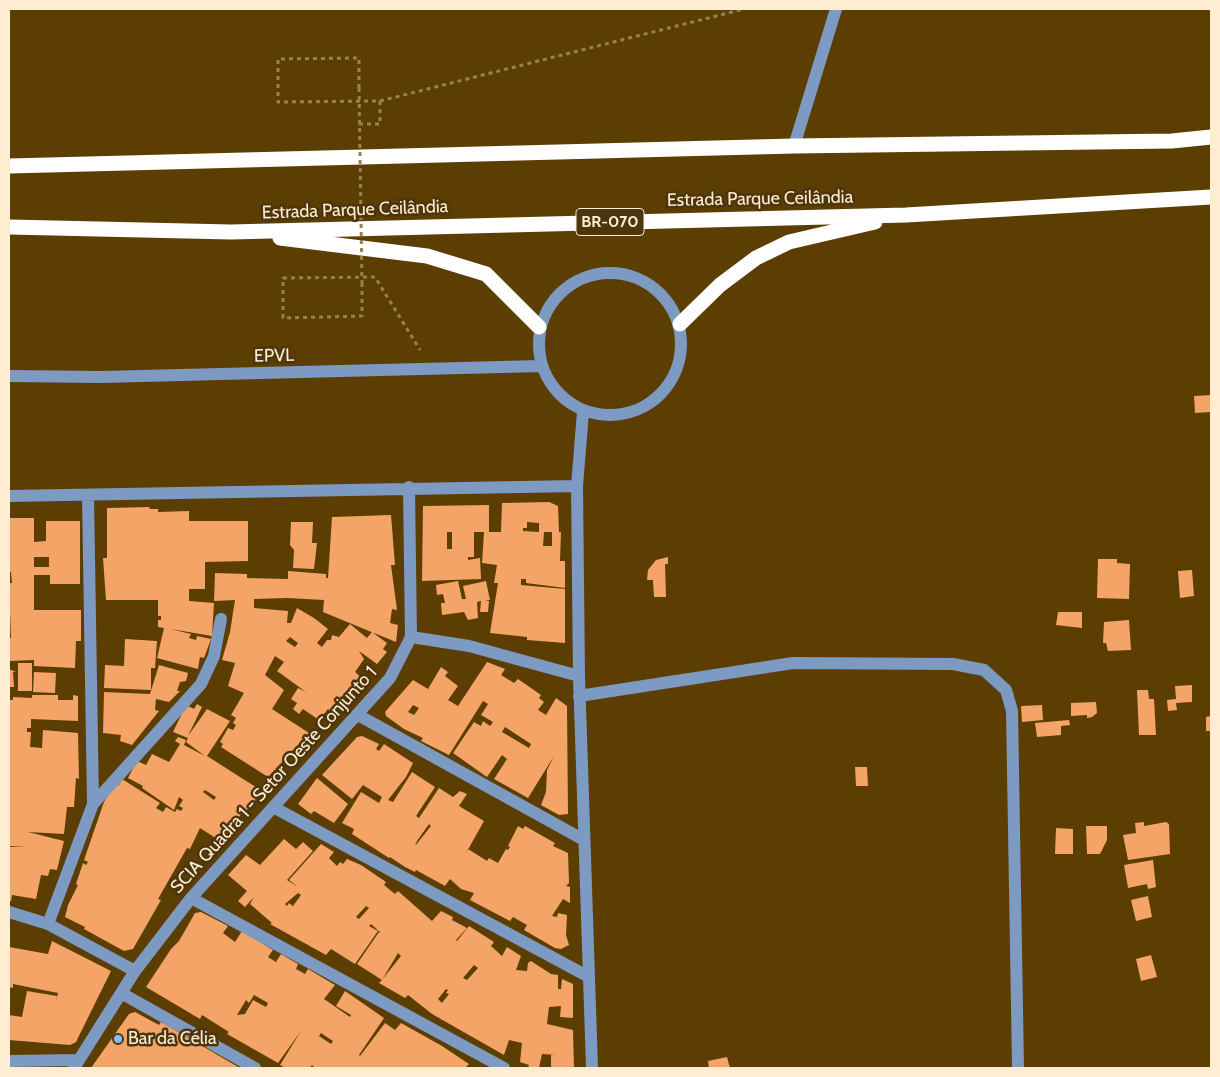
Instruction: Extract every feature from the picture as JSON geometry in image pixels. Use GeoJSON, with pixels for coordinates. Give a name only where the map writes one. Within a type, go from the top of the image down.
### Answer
{"type":"FeatureCollection","features":[{"type":"Feature","properties":{"kind":"highway"},"geometry":{"type":"LineString","coordinates":[[9,166],[794,146],[1172,141],[1211,137]]}},
{"type":"Feature","properties":{"kind":"highway","name":"Estrada Parque Ceilândia"},"geometry":{"type":"LineString","coordinates":[[9,228],[231,232],[906,215],[1211,197]]}},
{"type":"Feature","properties":{"kind":"highway"},"geometry":{"type":"LineString","coordinates":[[680,324],[720,285],[756,258],[789,242],[906,215]]}},
{"type":"Feature","properties":{"kind":"highway"},"geometry":{"type":"LineString","coordinates":[[231,232],[427,256],[486,274],[540,327]]}},
{"type":"Feature","properties":{"kind":"street"},"geometry":{"type":"LineString","coordinates":[[794,146],[836,9]]}},
{"type":"Feature","properties":{"kind":"street"},"geometry":{"type":"LineString","coordinates":[[609,272],[653,286],[670,303],[680,324],[679,370],[650,406],[605,417],[583,412],[565,401],[541,366],[540,327],[549,306],[565,288],[585,276],[609,272]]}},
{"type":"Feature","properties":{"kind":"street","name":"EPVL"},"geometry":{"type":"LineString","coordinates":[[9,376],[101,377],[541,366]]}},
{"type":"Feature","properties":{"kind":"street"},"geometry":{"type":"LineString","coordinates":[[583,412],[577,486],[579,676],[592,1068]]}},
{"type":"Feature","properties":{"kind":"street"},"geometry":{"type":"LineString","coordinates":[[9,496],[88,496],[409,487],[577,486]]}},
{"type":"Feature","properties":{"kind":"street","name":"SCIA Quadra 1 - Setor Oeste Conjunto 1"},"geometry":{"type":"LineString","coordinates":[[76,1064],[135,971],[190,898],[390,678],[411,637],[409,487]]}},
{"type":"Feature","properties":{"kind":"street"},"geometry":{"type":"LineString","coordinates":[[88,496],[93,804]]}},
{"type":"Feature","properties":{"kind":"street"},"geometry":{"type":"LineString","coordinates":[[48,924],[93,804],[201,684],[214,656],[221,619]]}},
{"type":"Feature","properties":{"kind":"street"},"geometry":{"type":"LineString","coordinates":[[411,637],[469,646],[579,676]]}},
{"type":"Feature","properties":{"kind":"street"},"geometry":{"type":"LineString","coordinates":[[580,696],[793,663],[954,664],[984,670],[1006,690],[1012,711],[1018,1068]]}},
{"type":"Feature","properties":{"kind":"street"},"geometry":{"type":"LineString","coordinates":[[358,715],[584,840]]}},
{"type":"Feature","properties":{"kind":"street"},"geometry":{"type":"LineString","coordinates":[[273,807],[589,977]]}},
{"type":"Feature","properties":{"kind":"street"},"geometry":{"type":"LineString","coordinates":[[190,898],[504,1068]]}},
{"type":"Feature","properties":{"kind":"street"},"geometry":{"type":"LineString","coordinates":[[9,912],[48,924],[135,971]]}},
{"type":"Feature","properties":{"kind":"street"},"geometry":{"type":"LineString","coordinates":[[121,993],[255,1068]]}},
{"type":"Feature","properties":{"kind":"street"},"geometry":{"type":"LineString","coordinates":[[9,1061],[76,1064]]}},
{"type":"Feature","properties":{"kind":"path"},"geometry":{"type":"LineString","coordinates":[[433,370],[375,277],[283,278],[283,318],[362,316],[362,283],[360,124],[359,88],[359,58],[278,59],[278,102],[380,101],[744,9]]}},
{"type":"Feature","properties":{"kind":"path"},"geometry":{"type":"LineString","coordinates":[[360,124],[380,124],[380,101]]}},
{"type":"Feature","properties":{"kind":"building"},"geometry":{"type":"Polygon","coordinates":[[[1211,395],[1211,412],[1195,413],[1194,396],[1211,395]]]}},
{"type":"Feature","properties":{"kind":"building"},"geometry":{"type":"Polygon","coordinates":[[[549,502],[558,506],[559,532],[561,532],[560,561],[565,561],[565,588],[526,583],[526,579],[521,579],[521,585],[565,589],[565,643],[527,640],[527,637],[490,633],[498,583],[494,583],[497,565],[482,563],[484,532],[474,532],[474,557],[468,557],[468,560],[480,558],[481,579],[422,581],[423,506],[489,505],[489,532],[501,532],[502,503],[549,502]],[[527,522],[527,528],[523,528],[523,531],[539,532],[539,523],[527,522]],[[447,532],[447,549],[452,549],[452,532],[447,532]],[[544,532],[543,546],[552,546],[552,532],[544,532]]]}},
{"type":"Feature","properties":{"kind":"building"},"geometry":{"type":"Polygon","coordinates":[[[149,507],[150,509],[158,509],[158,512],[189,511],[189,521],[248,521],[248,561],[205,562],[205,589],[189,589],[189,601],[214,603],[212,636],[171,629],[191,634],[189,638],[196,640],[197,636],[211,639],[204,658],[200,657],[198,669],[157,658],[164,628],[158,627],[158,620],[161,620],[161,616],[158,616],[158,600],[106,600],[103,558],[107,558],[107,508],[149,507]]]}},
{"type":"Feature","properties":{"kind":"building"},"geometry":{"type":"Polygon","coordinates":[[[391,515],[395,565],[391,565],[397,610],[392,609],[390,623],[398,625],[396,642],[373,633],[387,643],[383,649],[387,652],[377,664],[359,651],[364,659],[355,672],[364,680],[333,713],[328,709],[319,720],[303,709],[299,714],[293,709],[297,703],[291,699],[298,688],[306,692],[277,671],[284,662],[275,656],[265,675],[284,690],[272,709],[309,733],[268,777],[221,747],[223,744],[220,742],[228,728],[233,730],[236,725],[233,723],[236,718],[231,715],[244,693],[228,686],[235,663],[222,660],[230,632],[235,600],[214,601],[215,573],[247,574],[247,578],[288,579],[288,571],[326,574],[326,578],[328,578],[332,517],[391,515]],[[254,599],[254,608],[288,611],[287,623],[291,623],[297,608],[314,618],[328,629],[317,643],[322,647],[327,640],[331,640],[332,635],[339,637],[350,624],[367,638],[372,632],[323,612],[324,600],[254,599]],[[290,637],[286,641],[295,647],[298,643],[290,637]]]}},
{"type":"Feature","properties":{"kind":"building"},"geometry":{"type":"Polygon","coordinates":[[[9,518],[34,518],[34,542],[46,541],[46,521],[80,521],[80,584],[50,584],[50,575],[34,575],[34,610],[81,610],[81,641],[76,641],[75,668],[34,666],[34,660],[9,661],[9,638],[11,638],[9,583],[12,583],[11,572],[9,572],[9,518]],[[34,557],[34,567],[49,567],[49,557],[34,557]]]}},
{"type":"Feature","properties":{"kind":"building"},"geometry":{"type":"Polygon","coordinates":[[[291,522],[313,522],[312,543],[317,543],[314,569],[293,568],[294,550],[290,545],[291,522]]]}},
{"type":"Feature","properties":{"kind":"building"},"geometry":{"type":"Polygon","coordinates":[[[668,557],[668,564],[665,564],[666,597],[654,597],[653,580],[647,580],[648,570],[656,560],[668,557]]]}},
{"type":"Feature","properties":{"kind":"building"},"geometry":{"type":"Polygon","coordinates":[[[1098,559],[1117,559],[1117,563],[1130,564],[1129,599],[1097,598],[1098,559]]]}},
{"type":"Feature","properties":{"kind":"building"},"geometry":{"type":"Polygon","coordinates":[[[1192,570],[1194,596],[1180,598],[1178,571],[1192,570]]]}},
{"type":"Feature","properties":{"kind":"building"},"geometry":{"type":"Polygon","coordinates":[[[458,581],[462,599],[466,599],[463,586],[486,581],[490,600],[485,600],[489,601],[488,612],[480,612],[481,601],[477,602],[478,618],[468,620],[464,612],[442,615],[441,603],[445,603],[443,594],[437,595],[436,585],[458,581]]]}},
{"type":"Feature","properties":{"kind":"building"},"geometry":{"type":"Polygon","coordinates":[[[1058,612],[1082,612],[1082,628],[1056,625],[1058,612]]]}},
{"type":"Feature","properties":{"kind":"building"},"geometry":{"type":"Polygon","coordinates":[[[1129,620],[1131,650],[1108,651],[1106,643],[1103,643],[1104,622],[1129,620]]]}},
{"type":"Feature","properties":{"kind":"building"},"geometry":{"type":"Polygon","coordinates":[[[125,639],[157,641],[155,668],[151,668],[151,690],[104,688],[105,665],[124,666],[125,639]]]}},
{"type":"Feature","properties":{"kind":"building"},"geometry":{"type":"Polygon","coordinates":[[[487,662],[505,669],[501,675],[514,683],[518,679],[541,695],[539,698],[544,702],[538,710],[546,715],[556,698],[567,706],[568,814],[559,815],[541,805],[546,792],[547,770],[554,756],[528,798],[494,779],[507,759],[502,755],[487,777],[453,753],[474,722],[481,726],[483,721],[490,726],[493,722],[481,715],[488,704],[483,701],[449,755],[421,741],[423,738],[404,729],[386,716],[385,712],[413,680],[428,689],[441,667],[448,672],[445,676],[458,686],[448,700],[458,706],[487,662]],[[413,705],[408,712],[414,715],[419,708],[413,705]],[[505,727],[502,732],[529,748],[531,744],[505,727]]]}},
{"type":"Feature","properties":{"kind":"building"},"geometry":{"type":"Polygon","coordinates":[[[18,663],[32,663],[32,691],[18,691],[18,663]]]}},
{"type":"Feature","properties":{"kind":"building"},"geometry":{"type":"Polygon","coordinates":[[[159,665],[188,673],[186,681],[180,682],[177,691],[180,691],[169,702],[156,699],[155,710],[159,711],[132,745],[120,741],[121,735],[103,733],[104,692],[150,694],[159,665]]]}},
{"type":"Feature","properties":{"kind":"building"},"geometry":{"type":"Polygon","coordinates":[[[9,669],[16,672],[13,672],[14,687],[9,687],[9,669]]]}},
{"type":"Feature","properties":{"kind":"building"},"geometry":{"type":"Polygon","coordinates":[[[34,672],[56,673],[55,693],[33,692],[34,672]]]}},
{"type":"Feature","properties":{"kind":"building"},"geometry":{"type":"Polygon","coordinates":[[[1192,685],[1192,702],[1176,703],[1177,710],[1168,711],[1167,700],[1176,699],[1175,686],[1192,685]]]}},
{"type":"Feature","properties":{"kind":"building"},"geometry":{"type":"Polygon","coordinates":[[[1137,690],[1148,690],[1149,699],[1154,699],[1156,735],[1139,735],[1137,690]]]}},
{"type":"Feature","properties":{"kind":"building"},"geometry":{"type":"Polygon","coordinates":[[[32,695],[58,695],[58,700],[73,700],[73,695],[78,696],[78,721],[31,719],[31,728],[27,728],[27,732],[31,732],[30,747],[42,748],[43,730],[78,733],[79,779],[76,778],[74,807],[67,807],[64,834],[28,832],[64,841],[57,870],[50,869],[48,876],[41,875],[36,899],[12,895],[11,901],[9,901],[9,847],[26,847],[9,846],[9,700],[13,700],[13,697],[32,698],[32,695]]]}},
{"type":"Feature","properties":{"kind":"building"},"geometry":{"type":"Polygon","coordinates":[[[1096,702],[1097,713],[1092,717],[1087,718],[1087,715],[1071,716],[1071,703],[1096,702]]]}},
{"type":"Feature","properties":{"kind":"building"},"geometry":{"type":"Polygon","coordinates":[[[197,704],[202,707],[188,736],[207,709],[230,721],[207,756],[262,791],[243,815],[241,814],[222,842],[200,828],[190,849],[187,848],[158,899],[161,900],[133,949],[124,951],[65,917],[68,905],[78,885],[76,884],[83,863],[86,865],[88,862],[84,860],[104,802],[115,783],[119,785],[122,779],[160,803],[156,808],[163,812],[166,807],[175,812],[177,809],[181,811],[183,808],[179,806],[183,800],[179,797],[174,810],[142,788],[143,786],[128,778],[137,761],[146,765],[152,754],[169,762],[180,744],[175,741],[178,737],[186,740],[184,745],[205,756],[186,742],[188,738],[173,732],[186,705],[194,709],[197,704]],[[205,790],[203,792],[214,800],[216,797],[205,790]]]}},
{"type":"Feature","properties":{"kind":"building"},"geometry":{"type":"Polygon","coordinates":[[[1042,705],[1043,720],[1022,722],[1021,706],[1042,705]]]}},
{"type":"Feature","properties":{"kind":"building"},"geometry":{"type":"Polygon","coordinates":[[[1211,716],[1211,731],[1206,731],[1206,717],[1211,716]]]}},
{"type":"Feature","properties":{"kind":"building"},"geometry":{"type":"Polygon","coordinates":[[[1069,720],[1070,725],[1061,726],[1061,735],[1037,737],[1035,723],[1069,720]]]}},
{"type":"Feature","properties":{"kind":"building"},"geometry":{"type":"Polygon","coordinates":[[[362,736],[379,744],[376,749],[379,751],[384,744],[413,763],[406,777],[388,800],[393,802],[412,772],[435,787],[416,816],[419,818],[439,788],[453,797],[460,791],[467,794],[459,806],[484,821],[468,849],[487,861],[489,858],[498,863],[506,849],[508,850],[510,847],[508,846],[518,826],[523,829],[525,826],[555,843],[553,846],[568,853],[569,883],[566,886],[570,887],[570,903],[563,899],[552,916],[557,917],[558,913],[567,915],[566,935],[569,945],[561,949],[555,948],[524,930],[527,925],[513,917],[510,921],[470,900],[474,893],[461,889],[450,879],[445,886],[416,870],[415,872],[405,867],[352,834],[354,829],[342,823],[361,792],[379,803],[382,797],[363,785],[352,799],[322,775],[357,737],[362,736]],[[429,824],[415,846],[431,826],[429,824]]]}},
{"type":"Feature","properties":{"kind":"building"},"geometry":{"type":"Polygon","coordinates":[[[855,767],[867,767],[868,786],[856,786],[855,767]]]}},
{"type":"Feature","properties":{"kind":"building"},"geometry":{"type":"Polygon","coordinates":[[[317,778],[348,804],[334,823],[314,811],[311,814],[298,804],[317,778]]]}},
{"type":"Feature","properties":{"kind":"building"},"geometry":{"type":"Polygon","coordinates":[[[1144,822],[1144,826],[1166,822],[1169,824],[1170,854],[1128,860],[1123,835],[1136,833],[1135,823],[1144,822]]]}},
{"type":"Feature","properties":{"kind":"building"},"geometry":{"type":"Polygon","coordinates":[[[1086,826],[1107,826],[1107,840],[1100,854],[1087,854],[1086,826]]]}},
{"type":"Feature","properties":{"kind":"building"},"geometry":{"type":"Polygon","coordinates":[[[1056,828],[1073,829],[1073,854],[1055,854],[1056,828]]]}},
{"type":"Feature","properties":{"kind":"building"},"geometry":{"type":"Polygon","coordinates":[[[284,839],[296,849],[303,842],[313,851],[287,880],[298,887],[289,880],[321,844],[334,852],[329,858],[337,866],[340,862],[343,864],[347,859],[361,865],[386,882],[384,885],[395,894],[398,891],[432,921],[441,911],[453,917],[452,920],[467,928],[457,941],[469,926],[494,942],[491,946],[502,956],[507,947],[521,956],[516,970],[527,971],[528,963],[531,961],[551,974],[558,975],[558,989],[561,989],[562,979],[573,984],[573,1018],[560,1017],[561,1006],[549,1007],[547,1024],[573,1030],[574,1068],[551,1068],[551,1055],[556,1055],[542,1054],[539,1068],[528,1068],[529,1065],[520,1062],[522,1043],[509,1040],[504,1055],[432,1014],[408,995],[405,998],[379,983],[382,980],[357,964],[379,932],[381,933],[371,924],[369,926],[378,931],[355,964],[331,949],[326,955],[270,924],[272,923],[250,904],[254,897],[245,907],[238,901],[247,891],[228,875],[246,855],[260,865],[284,839]],[[298,893],[285,904],[287,906],[289,903],[293,906],[301,895],[298,893]],[[366,906],[356,917],[359,919],[369,908],[366,906]],[[398,953],[383,979],[401,956],[398,953]],[[474,965],[463,978],[467,980],[478,968],[474,965]],[[446,989],[438,999],[442,1003],[449,994],[446,993],[448,990],[446,989]]]}},
{"type":"Feature","properties":{"kind":"building"},"geometry":{"type":"Polygon","coordinates":[[[1153,860],[1156,887],[1148,889],[1147,884],[1128,888],[1124,865],[1153,860]]]}},
{"type":"Feature","properties":{"kind":"building"},"geometry":{"type":"Polygon","coordinates":[[[1148,896],[1152,917],[1136,921],[1131,900],[1148,896]]]}},
{"type":"Feature","properties":{"kind":"building"},"geometry":{"type":"Polygon","coordinates":[[[201,912],[228,926],[223,933],[235,942],[242,931],[273,950],[268,957],[276,962],[281,954],[298,964],[296,969],[305,974],[308,969],[335,985],[324,999],[350,1017],[351,1015],[336,1006],[345,991],[384,1018],[360,1056],[385,1023],[395,1030],[401,1023],[469,1064],[465,1068],[315,1068],[312,1065],[310,1068],[286,1068],[280,1065],[301,1031],[278,1063],[227,1034],[229,1032],[202,1015],[200,1019],[146,987],[171,949],[179,941],[195,913],[201,912]],[[254,995],[249,1003],[246,1000],[237,1015],[245,1014],[253,1000],[266,1007],[268,1003],[254,995]],[[321,1033],[319,1036],[331,1044],[333,1041],[321,1033]]]}},
{"type":"Feature","properties":{"kind":"building"},"geometry":{"type":"Polygon","coordinates":[[[52,941],[111,971],[76,1042],[70,1045],[9,1040],[9,1015],[22,1017],[27,991],[57,996],[56,1002],[58,993],[13,984],[13,988],[9,987],[9,947],[48,954],[52,941]]]}},
{"type":"Feature","properties":{"kind":"building"},"geometry":{"type":"Polygon","coordinates":[[[1151,955],[1157,977],[1141,981],[1136,959],[1151,955]]]}},
{"type":"Feature","properties":{"kind":"building"},"geometry":{"type":"Polygon","coordinates":[[[135,1012],[159,1025],[161,1022],[240,1068],[91,1068],[129,1014],[135,1012]]]}},
{"type":"Feature","properties":{"kind":"building"},"geometry":{"type":"Polygon","coordinates":[[[727,1057],[730,1068],[709,1068],[708,1061],[727,1057]]]}},
{"type":"Feature","properties":{"kind":"place","name":"Bar da Célia"},"geometry":{"type":"Point","coordinates":[118,1039]}}]}
